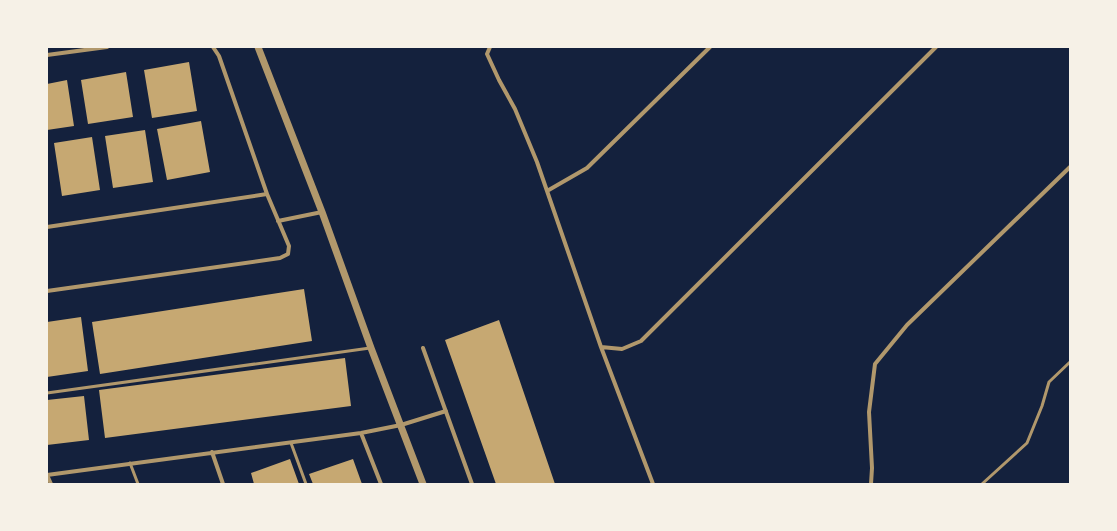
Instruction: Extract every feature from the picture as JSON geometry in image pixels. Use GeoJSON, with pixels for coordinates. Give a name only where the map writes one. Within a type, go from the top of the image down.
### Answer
{"type":"FeatureCollection","features":[{"type":"Feature","properties":{"kind":"street"},"geometry":{"type":"LineString","coordinates":[[47,55],[107,47]]}},
{"type":"Feature","properties":{"kind":"street"},"geometry":{"type":"LineString","coordinates":[[47,291],[280,258],[288,254],[289,246],[267,194],[219,56],[213,47]]}},
{"type":"Feature","properties":{"kind":"street"},"geometry":{"type":"LineString","coordinates":[[258,47],[322,212],[371,348],[423,484]]}},
{"type":"Feature","properties":{"kind":"street"},"geometry":{"type":"LineString","coordinates":[[490,47],[487,54],[490,63],[515,109],[537,162],[601,347],[653,484]]}},
{"type":"Feature","properties":{"kind":"street"},"geometry":{"type":"LineString","coordinates":[[547,191],[587,168],[710,47]]}},
{"type":"Feature","properties":{"kind":"street"},"geometry":{"type":"LineString","coordinates":[[601,347],[622,349],[641,341],[936,47]]}},
{"type":"Feature","properties":{"kind":"street"},"geometry":{"type":"LineString","coordinates":[[871,484],[872,468],[869,412],[875,364],[907,325],[1070,166]]}},
{"type":"Feature","properties":{"kind":"street"},"geometry":{"type":"LineString","coordinates":[[47,227],[267,194]]}},
{"type":"Feature","properties":{"kind":"street"},"geometry":{"type":"LineString","coordinates":[[278,221],[322,212]]}},
{"type":"Feature","properties":{"kind":"street"},"geometry":{"type":"LineString","coordinates":[[423,348],[472,484]]}},
{"type":"Feature","properties":{"kind":"street"},"geometry":{"type":"LineString","coordinates":[[51,484],[47,475],[361,433],[401,426],[446,411]]}},
{"type":"Feature","properties":{"kind":"street"},"geometry":{"type":"LineString","coordinates":[[361,433],[380,484]]}},
{"type":"Feature","properties":{"kind":"street"},"geometry":{"type":"LineString","coordinates":[[212,452],[223,484]]}},
{"type":"Feature","properties":{"kind":"lane"},"geometry":{"type":"LineString","coordinates":[[47,393],[371,348]]}},
{"type":"Feature","properties":{"kind":"lane"},"geometry":{"type":"LineString","coordinates":[[982,484],[1027,443],[1042,406],[1049,382],[1070,362]]}},
{"type":"Feature","properties":{"kind":"lane"},"geometry":{"type":"LineString","coordinates":[[291,443],[306,484]]}},
{"type":"Feature","properties":{"kind":"lane"},"geometry":{"type":"LineString","coordinates":[[130,463],[138,484]]}},
{"type":"Feature","properties":{"kind":"building"},"geometry":{"type":"Polygon","coordinates":[[[189,62],[197,111],[152,118],[144,70],[189,62]]]}},
{"type":"Feature","properties":{"kind":"building"},"geometry":{"type":"Polygon","coordinates":[[[126,72],[133,117],[88,124],[81,80],[126,72]]]}},
{"type":"Feature","properties":{"kind":"building"},"geometry":{"type":"Polygon","coordinates":[[[67,80],[74,126],[47,130],[47,84],[67,80]]]}},
{"type":"Feature","properties":{"kind":"building"},"geometry":{"type":"Polygon","coordinates":[[[201,121],[210,172],[167,180],[157,129],[201,121]]]}},
{"type":"Feature","properties":{"kind":"building"},"geometry":{"type":"Polygon","coordinates":[[[145,130],[153,182],[113,188],[105,136],[145,130]]]}},
{"type":"Feature","properties":{"kind":"building"},"geometry":{"type":"Polygon","coordinates":[[[92,137],[100,190],[62,196],[54,143],[92,137]]]}},
{"type":"Feature","properties":{"kind":"building"},"geometry":{"type":"Polygon","coordinates":[[[304,289],[312,341],[100,374],[92,322],[304,289]]]}},
{"type":"Feature","properties":{"kind":"building"},"geometry":{"type":"Polygon","coordinates":[[[81,317],[88,371],[47,377],[47,322],[81,317]]]}},
{"type":"Feature","properties":{"kind":"building"},"geometry":{"type":"Polygon","coordinates":[[[499,320],[555,484],[496,484],[445,340],[499,320]]]}},
{"type":"Feature","properties":{"kind":"building"},"geometry":{"type":"Polygon","coordinates":[[[345,358],[351,406],[105,438],[99,390],[345,358]]]}},
{"type":"Feature","properties":{"kind":"building"},"geometry":{"type":"Polygon","coordinates":[[[84,396],[89,440],[47,445],[47,400],[84,396]]]}},
{"type":"Feature","properties":{"kind":"building"},"geometry":{"type":"Polygon","coordinates":[[[290,459],[299,484],[254,484],[251,473],[290,459]]]}},
{"type":"Feature","properties":{"kind":"building"},"geometry":{"type":"Polygon","coordinates":[[[353,459],[362,484],[313,484],[309,474],[353,459]]]}}]}
